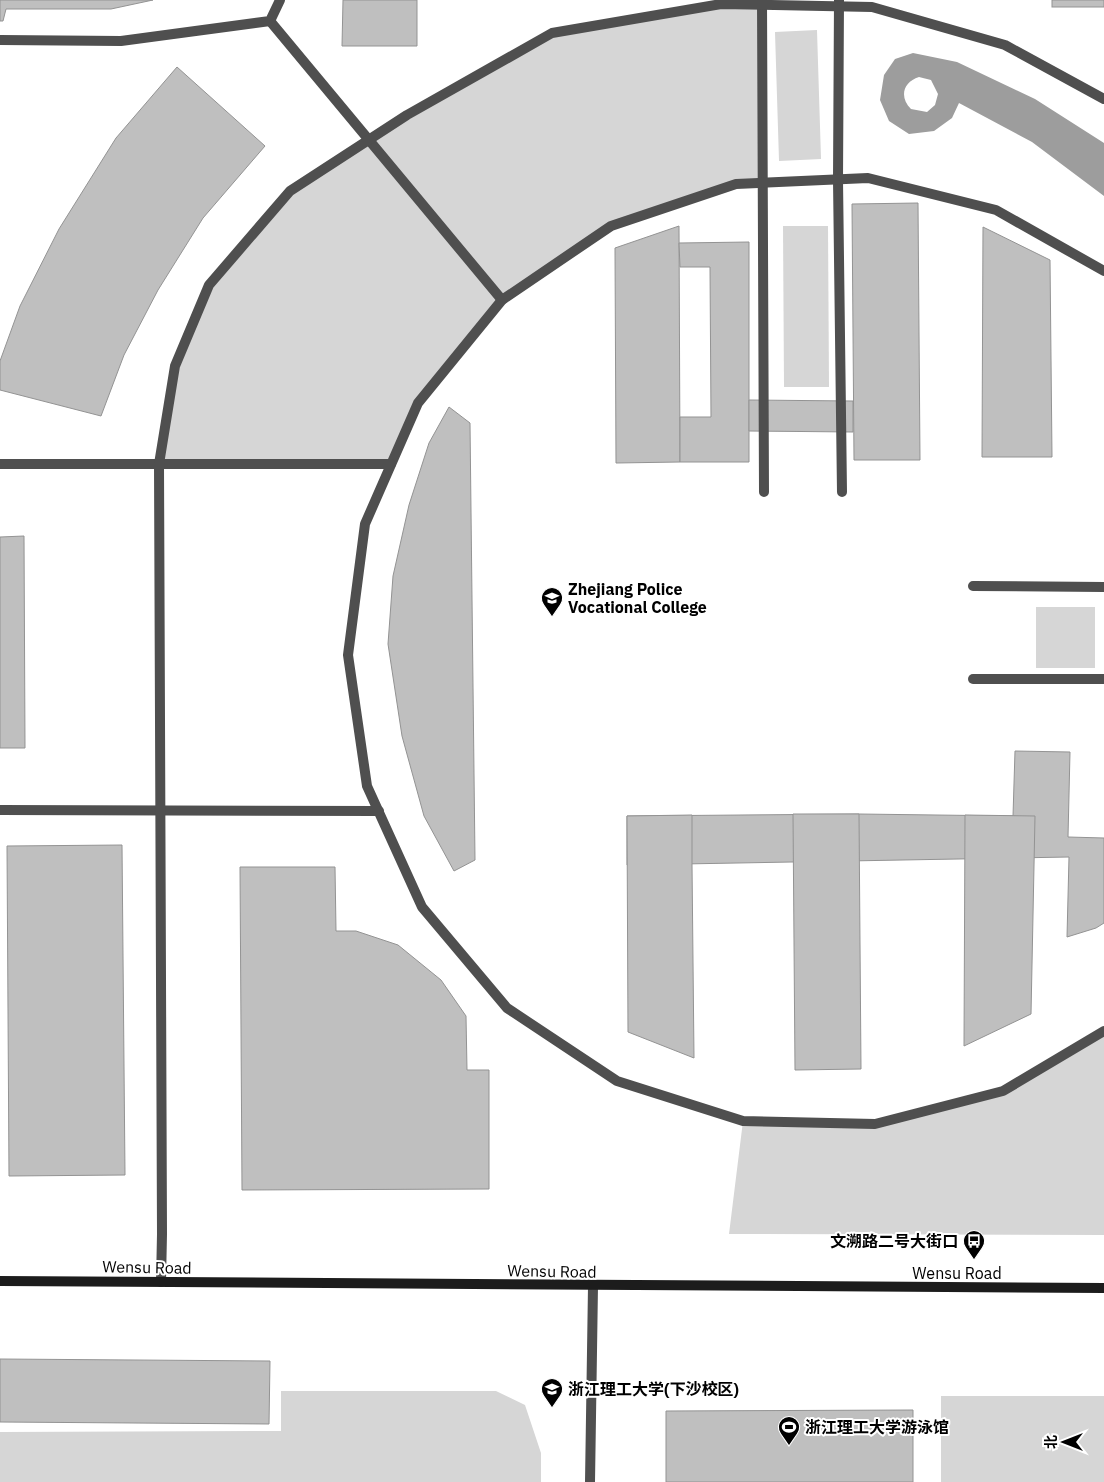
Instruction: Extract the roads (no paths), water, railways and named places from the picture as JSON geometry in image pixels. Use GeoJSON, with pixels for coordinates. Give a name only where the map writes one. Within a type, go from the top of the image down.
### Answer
{"type":"FeatureCollection","features":[{"type":"Feature","properties":{"kind":"street"},"geometry":{"type":"LineString","coordinates":[[270,21],[280,0]]}},
{"type":"Feature","properties":{"kind":"street"},"geometry":{"type":"LineString","coordinates":[[762,3],[764,492]]}},
{"type":"Feature","properties":{"kind":"street"},"geometry":{"type":"LineString","coordinates":[[839,3],[838,180],[842,492]]}},
{"type":"Feature","properties":{"kind":"street"},"geometry":{"type":"LineString","coordinates":[[161,1282],[159,464],[176,366],[209,285],[290,191],[407,115],[552,33],[722,4],[839,3],[872,7],[1005,45],[1104,99]]}},
{"type":"Feature","properties":{"kind":"street"},"geometry":{"type":"LineString","coordinates":[[0,40],[121,41],[270,21]]}},
{"type":"Feature","properties":{"kind":"street"},"geometry":{"type":"LineString","coordinates":[[270,21],[502,300]]}},
{"type":"Feature","properties":{"kind":"street"},"geometry":{"type":"LineString","coordinates":[[1104,272],[996,210],[868,178],[736,184],[611,226],[502,300],[418,403],[365,524],[348,656],[367,786],[422,907],[507,1008],[617,1081],[743,1121],[875,1124],[1003,1092],[1104,1032]]}},
{"type":"Feature","properties":{"kind":"street"},"geometry":{"type":"LineString","coordinates":[[0,464],[391,464]]}},
{"type":"Feature","properties":{"kind":"street"},"geometry":{"type":"LineString","coordinates":[[973,586],[1104,586]]}},
{"type":"Feature","properties":{"kind":"street"},"geometry":{"type":"LineString","coordinates":[[973,679],[1104,679]]}},
{"type":"Feature","properties":{"kind":"street"},"geometry":{"type":"LineString","coordinates":[[0,810],[159,812],[379,811]]}},
{"type":"Feature","properties":{"kind":"street","name":"Wensu Road"},"geometry":{"type":"LineString","coordinates":[[0,1280],[593,1286],[1104,1288]]}},
{"type":"Feature","properties":{"kind":"street"},"geometry":{"type":"LineString","coordinates":[[590,1482],[593,1286]]}},
{"type":"Feature","properties":{"kind":"place","name":"Zhejiang Police Vocational College"},"geometry":{"type":"Point","coordinates":[552,617]}},
{"type":"Feature","properties":{"kind":"place","name":"文溯路二号大街口"},"geometry":{"type":"Point","coordinates":[974,1260]}},
{"type":"Feature","properties":{"kind":"place","name":"浙江理工大学(下沙校区)"},"geometry":{"type":"Point","coordinates":[552,1408]}},
{"type":"Feature","properties":{"kind":"place","name":"浙江理工大学游泳馆"},"geometry":{"type":"Point","coordinates":[789,1446]}}]}
